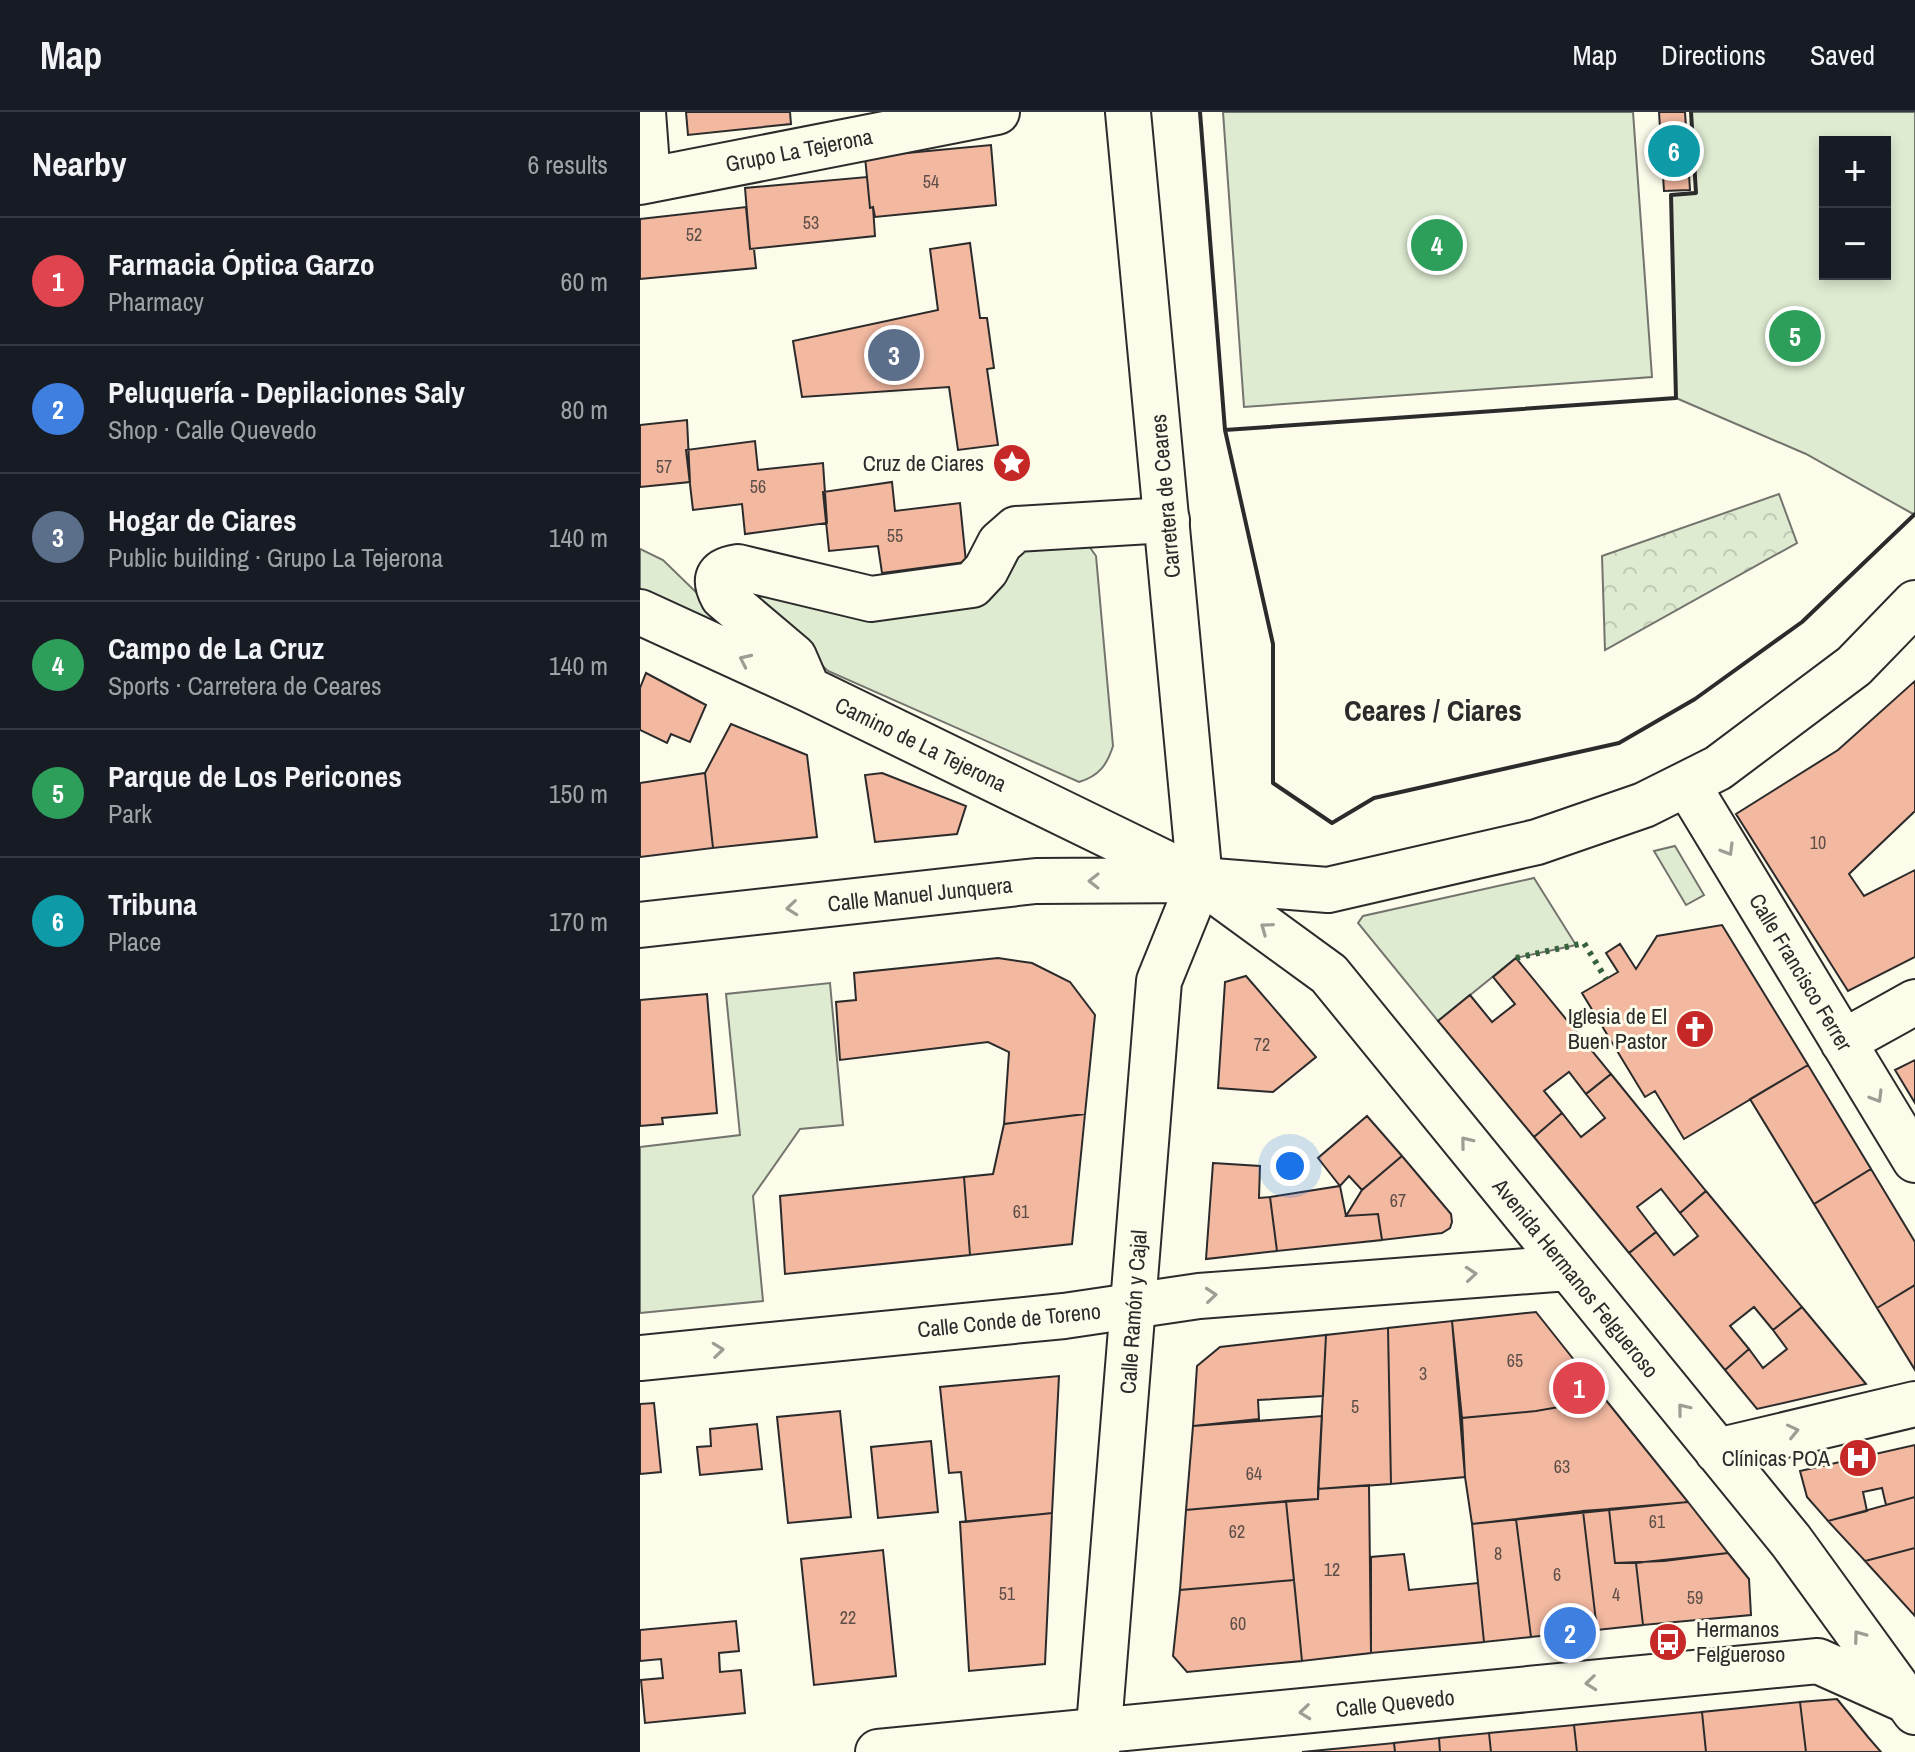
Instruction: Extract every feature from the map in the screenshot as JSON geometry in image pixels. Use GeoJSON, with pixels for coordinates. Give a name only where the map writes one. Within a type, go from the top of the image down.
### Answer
{"type":"FeatureCollection","features":[{"type":"Feature","properties":{"kind":"street","name":"Grupo La Tejerona"},"geometry":{"type":"LineString","coordinates":[[643,112],[644,181],[997,112]]}},
{"type":"Feature","properties":{"kind":"street","name":"Carretera de Ceares"},"geometry":{"type":"LineString","coordinates":[[1128,112],[1200,880]]}},
{"type":"Feature","properties":{"kind":"street"},"geometry":{"type":"LineString","coordinates":[[808,689],[794,657],[723,597],[717,586],[719,576],[725,569],[738,567],[871,599],[972,585],[986,570],[1000,543],[1016,529],[1167,520]]}},
{"type":"Feature","properties":{"kind":"street","name":"Calle Manuel Junquera"},"geometry":{"type":"LineString","coordinates":[[640,925],[1036,881],[1200,880],[1328,890],[1537,842],[1644,805],[1718,768],[1854,666],[1915,603]]}},
{"type":"Feature","properties":{"kind":"street","name":"Camino de La Tejerona"},"geometry":{"type":"LineString","coordinates":[[640,612],[808,689],[1200,880]]}},
{"type":"Feature","properties":{"kind":"street","name":"Calle Francisco Ferrer"},"geometry":{"type":"LineString","coordinates":[[1687,784],[1915,1160]]}},
{"type":"Feature","properties":{"kind":"street","name":"Avenida Hermanos Felgueroso"},"geometry":{"type":"LineString","coordinates":[[1200,880],[1329,974],[1791,1541],[1911,1704]]}},
{"type":"Feature","properties":{"kind":"street","name":"Calle Ramón y Cajal"},"geometry":{"type":"LineString","coordinates":[[1098,1741],[1159,981],[1200,880]]}},
{"type":"Feature","properties":{"kind":"street"},"geometry":{"type":"LineString","coordinates":[[1843,1042],[1915,1002]]}},
{"type":"Feature","properties":{"kind":"street","name":"Calle Conde de Toreno"},"geometry":{"type":"LineString","coordinates":[[640,1358],[1064,1316],[1199,1296],[1568,1268]]}},
{"type":"Feature","properties":{"kind":"street"},"geometry":{"type":"LineString","coordinates":[[1717,1451],[1915,1404]]}},
{"type":"Feature","properties":{"kind":"street","name":"Calle Quevedo"},"geometry":{"type":"LineString","coordinates":[[878,1752],[1098,1741],[1818,1661],[1911,1704]]}},
{"type":"Feature","properties":{"kind":"green space"},"geometry":{"type":"Polygon","coordinates":[[[1223,112],[1633,112],[1652,377],[1244,407],[1223,112]]]}},
{"type":"Feature","properties":{"kind":"green space"},"geometry":{"type":"Polygon","coordinates":[[[1691,112],[1915,112],[1915,515],[1806,454],[1676,398],[1671,195],[1696,192],[1691,112]]]}},
{"type":"Feature","properties":{"kind":"green space"},"geometry":{"type":"Polygon","coordinates":[[[1779,494],[1797,543],[1605,650],[1602,556],[1779,494]]]}},
{"type":"Feature","properties":{"kind":"green space"},"geometry":{"type":"Polygon","coordinates":[[[1086,542],[1096,556],[1113,746],[1101,769],[1079,782],[828,671],[745,594],[750,580],[980,601],[999,588],[1017,556],[1028,548],[1086,542]]]}},
{"type":"Feature","properties":{"kind":"green space"},"geometry":{"type":"Polygon","coordinates":[[[640,549],[663,560],[739,634],[640,596],[640,549]]]}},
{"type":"Feature","properties":{"kind":"green space"},"geometry":{"type":"Polygon","coordinates":[[[1675,846],[1704,895],[1686,905],[1654,851],[1675,846]]]}},
{"type":"Feature","properties":{"kind":"green space"},"geometry":{"type":"Polygon","coordinates":[[[1534,878],[1576,945],[1516,958],[1438,1021],[1358,923],[1363,916],[1534,878]]]}},
{"type":"Feature","properties":{"kind":"green space"},"geometry":{"type":"Polygon","coordinates":[[[830,983],[843,1125],[800,1129],[753,1196],[763,1301],[640,1313],[640,1147],[740,1135],[726,994],[830,983]]]}},
{"type":"Feature","properties":{"kind":"building"},"geometry":{"type":"Polygon","coordinates":[[[686,112],[790,112],[791,124],[688,135],[686,112]]]}},
{"type":"Feature","properties":{"kind":"building"},"geometry":{"type":"Polygon","coordinates":[[[1659,112],[1685,112],[1690,190],[1664,191],[1659,112]]]}},
{"type":"Feature","properties":{"kind":"building"},"geometry":{"type":"Polygon","coordinates":[[[991,145],[996,205],[875,217],[873,207],[870,208],[865,157],[991,145]]]}},
{"type":"Feature","properties":{"kind":"building"},"geometry":{"type":"Polygon","coordinates":[[[867,177],[875,236],[750,249],[745,188],[867,177]]]}},
{"type":"Feature","properties":{"kind":"building"},"geometry":{"type":"Polygon","coordinates":[[[746,207],[750,249],[754,249],[756,268],[640,279],[640,219],[746,207]]]}},
{"type":"Feature","properties":{"kind":"building"},"geometry":{"type":"Polygon","coordinates":[[[970,243],[980,318],[987,318],[994,368],[987,369],[998,445],[958,450],[949,387],[802,397],[793,341],[938,310],[930,249],[970,243]]]}},
{"type":"Feature","properties":{"kind":"building"},"geometry":{"type":"Polygon","coordinates":[[[687,420],[690,482],[640,487],[640,425],[687,420]]]}},
{"type":"Feature","properties":{"kind":"building"},"geometry":{"type":"Polygon","coordinates":[[[755,441],[758,470],[823,463],[827,523],[745,534],[742,504],[693,510],[686,450],[755,441]]]}},
{"type":"Feature","properties":{"kind":"building"},"geometry":{"type":"Polygon","coordinates":[[[892,482],[895,511],[960,503],[966,562],[882,573],[878,546],[829,551],[823,492],[892,482]]]}},
{"type":"Feature","properties":{"kind":"building"},"geometry":{"type":"Polygon","coordinates":[[[646,673],[706,705],[690,742],[671,734],[667,743],[640,730],[640,688],[646,673]]]}},
{"type":"Feature","properties":{"kind":"building"},"geometry":{"type":"Polygon","coordinates":[[[1915,681],[1915,811],[1849,874],[1864,896],[1915,870],[1915,957],[1848,991],[1736,814],[1838,750],[1915,681]]]}},
{"type":"Feature","properties":{"kind":"building"},"geometry":{"type":"Polygon","coordinates":[[[731,724],[807,755],[817,837],[713,848],[705,773],[731,724]]]}},
{"type":"Feature","properties":{"kind":"building"},"geometry":{"type":"Polygon","coordinates":[[[705,773],[713,848],[640,857],[640,783],[705,773]]]}},
{"type":"Feature","properties":{"kind":"building"},"geometry":{"type":"Polygon","coordinates":[[[882,773],[966,806],[957,834],[875,842],[865,775],[882,773]]]}},
{"type":"Feature","properties":{"kind":"building","name":"Iglesia de El Buen Pastor"},"geometry":{"type":"Polygon","coordinates":[[[1722,925],[1808,1065],[1684,1139],[1655,1091],[1645,1097],[1582,993],[1618,972],[1606,953],[1620,944],[1636,969],[1657,936],[1722,925]]]}},
{"type":"Feature","properties":{"kind":"building"},"geometry":{"type":"Polygon","coordinates":[[[998,958],[1032,963],[1070,982],[1095,1015],[1085,1114],[1004,1124],[1009,1052],[988,1042],[840,1060],[836,1002],[856,1000],[854,973],[998,958]]]}},
{"type":"Feature","properties":{"kind":"building"},"geometry":{"type":"Polygon","coordinates":[[[1516,958],[1611,1074],[1586,1094],[1569,1072],[1544,1091],[1562,1113],[1534,1137],[1438,1021],[1470,995],[1492,1022],[1515,1004],[1493,977],[1516,958]]]}},
{"type":"Feature","properties":{"kind":"building"},"geometry":{"type":"Polygon","coordinates":[[[1246,976],[1316,1057],[1273,1092],[1218,1088],[1225,982],[1246,976]]]}},
{"type":"Feature","properties":{"kind":"building"},"geometry":{"type":"Polygon","coordinates":[[[707,994],[717,1113],[662,1118],[663,1124],[640,1126],[640,1000],[707,994]]]}},
{"type":"Feature","properties":{"kind":"building"},"geometry":{"type":"Polygon","coordinates":[[[1915,1060],[1915,1103],[1895,1070],[1915,1060]]]}},
{"type":"Feature","properties":{"kind":"building"},"geometry":{"type":"Polygon","coordinates":[[[1808,1065],[1871,1169],[1814,1204],[1750,1099],[1808,1065]]]}},
{"type":"Feature","properties":{"kind":"building"},"geometry":{"type":"Polygon","coordinates":[[[1611,1074],[1706,1191],[1680,1213],[1661,1189],[1637,1207],[1656,1232],[1629,1253],[1534,1137],[1562,1113],[1581,1137],[1605,1118],[1586,1094],[1611,1074]]]}},
{"type":"Feature","properties":{"kind":"building"},"geometry":{"type":"Polygon","coordinates":[[[1085,1114],[1072,1244],[970,1255],[964,1177],[993,1174],[1004,1124],[1085,1114]]]}},
{"type":"Feature","properties":{"kind":"building"},"geometry":{"type":"Polygon","coordinates":[[[1367,1116],[1402,1156],[1362,1190],[1349,1176],[1340,1186],[1318,1158],[1367,1116]]]}},
{"type":"Feature","properties":{"kind":"building"},"geometry":{"type":"Polygon","coordinates":[[[1402,1156],[1451,1214],[1450,1228],[1442,1233],[1382,1240],[1378,1214],[1346,1216],[1362,1190],[1402,1156]]]}},
{"type":"Feature","properties":{"kind":"building"},"geometry":{"type":"Polygon","coordinates":[[[1213,1163],[1260,1166],[1259,1198],[1270,1197],[1277,1251],[1206,1259],[1213,1163]]]}},
{"type":"Feature","properties":{"kind":"building"},"geometry":{"type":"Polygon","coordinates":[[[1871,1169],[1915,1242],[1915,1285],[1877,1308],[1814,1204],[1871,1169]]]}},
{"type":"Feature","properties":{"kind":"building"},"geometry":{"type":"Polygon","coordinates":[[[964,1177],[970,1255],[785,1274],[780,1196],[964,1177]]]}},
{"type":"Feature","properties":{"kind":"building"},"geometry":{"type":"Polygon","coordinates":[[[1340,1186],[1346,1216],[1378,1214],[1382,1240],[1277,1251],[1270,1197],[1340,1186]]]}},
{"type":"Feature","properties":{"kind":"building"},"geometry":{"type":"Polygon","coordinates":[[[1706,1191],[1802,1307],[1773,1330],[1754,1307],[1730,1326],[1749,1349],[1725,1370],[1629,1253],[1656,1232],[1674,1255],[1698,1236],[1680,1213],[1706,1191]]]}},
{"type":"Feature","properties":{"kind":"building"},"geometry":{"type":"Polygon","coordinates":[[[1915,1285],[1915,1370],[1877,1308],[1915,1285]]]}},
{"type":"Feature","properties":{"kind":"building"},"geometry":{"type":"Polygon","coordinates":[[[1802,1307],[1866,1384],[1757,1409],[1725,1370],[1749,1349],[1763,1368],[1787,1349],[1773,1330],[1802,1307]]]}},
{"type":"Feature","properties":{"kind":"building"},"geometry":{"type":"Polygon","coordinates":[[[1536,1312],[1605,1399],[1536,1411],[1462,1418],[1452,1321],[1536,1312]]]}},
{"type":"Feature","properties":{"kind":"building"},"geometry":{"type":"Polygon","coordinates":[[[1452,1321],[1465,1477],[1391,1484],[1388,1328],[1452,1321]]]}},
{"type":"Feature","properties":{"kind":"building"},"geometry":{"type":"Polygon","coordinates":[[[1388,1328],[1391,1484],[1318,1489],[1326,1335],[1388,1328]]]}},
{"type":"Feature","properties":{"kind":"building"},"geometry":{"type":"Polygon","coordinates":[[[1326,1335],[1323,1396],[1258,1400],[1259,1419],[1193,1426],[1197,1366],[1220,1347],[1326,1335]]]}},
{"type":"Feature","properties":{"kind":"building"},"geometry":{"type":"Polygon","coordinates":[[[1059,1376],[1052,1513],[966,1522],[961,1472],[949,1473],[940,1387],[1059,1376]]]}},
{"type":"Feature","properties":{"kind":"building"},"geometry":{"type":"Polygon","coordinates":[[[1605,1399],[1688,1502],[1472,1524],[1465,1477],[1462,1418],[1536,1411],[1605,1399]]]}},
{"type":"Feature","properties":{"kind":"building"},"geometry":{"type":"Polygon","coordinates":[[[654,1403],[661,1472],[640,1474],[640,1404],[654,1403]]]}},
{"type":"Feature","properties":{"kind":"building"},"geometry":{"type":"Polygon","coordinates":[[[840,1411],[851,1517],[788,1523],[777,1417],[840,1411]]]}},
{"type":"Feature","properties":{"kind":"building"},"geometry":{"type":"Polygon","coordinates":[[[1322,1416],[1318,1499],[1186,1510],[1193,1426],[1322,1416]]]}},
{"type":"Feature","properties":{"kind":"building"},"geometry":{"type":"Polygon","coordinates":[[[757,1424],[762,1469],[700,1475],[697,1447],[711,1446],[710,1429],[757,1424]]]}},
{"type":"Feature","properties":{"kind":"building"},"geometry":{"type":"Polygon","coordinates":[[[931,1441],[938,1512],[878,1518],[871,1447],[931,1441]]]}},
{"type":"Feature","properties":{"kind":"building"},"geometry":{"type":"Polygon","coordinates":[[[1915,1445],[1915,1497],[1886,1505],[1882,1488],[1863,1492],[1867,1511],[1828,1521],[1807,1497],[1800,1471],[1915,1445]]]}},
{"type":"Feature","properties":{"kind":"building"},"geometry":{"type":"Polygon","coordinates":[[[1369,1485],[1371,1653],[1302,1661],[1286,1501],[1318,1499],[1318,1489],[1369,1485]]]}},
{"type":"Feature","properties":{"kind":"building"},"geometry":{"type":"Polygon","coordinates":[[[1915,1497],[1915,1548],[1865,1561],[1828,1521],[1915,1497]]]}},
{"type":"Feature","properties":{"kind":"building"},"geometry":{"type":"Polygon","coordinates":[[[1286,1501],[1294,1580],[1180,1590],[1186,1510],[1286,1501]]]}},
{"type":"Feature","properties":{"kind":"building"},"geometry":{"type":"Polygon","coordinates":[[[1688,1502],[1728,1553],[1615,1563],[1609,1509],[1688,1502]]]}},
{"type":"Feature","properties":{"kind":"building"},"geometry":{"type":"Polygon","coordinates":[[[1609,1509],[1615,1563],[1636,1563],[1643,1625],[1597,1630],[1583,1511],[1609,1509]]]}},
{"type":"Feature","properties":{"kind":"building"},"geometry":{"type":"Polygon","coordinates":[[[1583,1511],[1597,1630],[1531,1637],[1516,1519],[1583,1511]]]}},
{"type":"Feature","properties":{"kind":"building"},"geometry":{"type":"Polygon","coordinates":[[[1052,1513],[1045,1664],[969,1671],[960,1522],[1052,1513]]]}},
{"type":"Feature","properties":{"kind":"building"},"geometry":{"type":"Polygon","coordinates":[[[1516,1519],[1531,1637],[1484,1642],[1472,1524],[1516,1519]]]}},
{"type":"Feature","properties":{"kind":"building"},"geometry":{"type":"Polygon","coordinates":[[[1915,1548],[1915,1616],[1865,1561],[1915,1548]]]}},
{"type":"Feature","properties":{"kind":"building"},"geometry":{"type":"Polygon","coordinates":[[[883,1550],[896,1676],[814,1685],[801,1559],[883,1550]]]}},
{"type":"Feature","properties":{"kind":"building"},"geometry":{"type":"Polygon","coordinates":[[[1728,1553],[1749,1579],[1751,1615],[1643,1625],[1636,1563],[1728,1553]]]}},
{"type":"Feature","properties":{"kind":"building"},"geometry":{"type":"Polygon","coordinates":[[[1404,1554],[1409,1590],[1478,1583],[1484,1642],[1371,1653],[1371,1557],[1404,1554]]]}},
{"type":"Feature","properties":{"kind":"building"},"geometry":{"type":"Polygon","coordinates":[[[1294,1580],[1302,1661],[1187,1672],[1173,1656],[1180,1590],[1294,1580]]]}},
{"type":"Feature","properties":{"kind":"building"},"geometry":{"type":"Polygon","coordinates":[[[736,1621],[739,1651],[719,1653],[720,1672],[741,1670],[745,1713],[645,1723],[641,1680],[663,1678],[661,1659],[640,1661],[640,1630],[736,1621]]]}},
{"type":"Feature","properties":{"kind":"building"},"geometry":{"type":"Polygon","coordinates":[[[1837,1699],[1881,1752],[1806,1752],[1800,1702],[1837,1699]]]}},
{"type":"Feature","properties":{"kind":"building"},"geometry":{"type":"Polygon","coordinates":[[[1800,1702],[1806,1752],[1706,1752],[1702,1712],[1800,1702]]]}},
{"type":"Feature","properties":{"kind":"building"},"geometry":{"type":"Polygon","coordinates":[[[1702,1712],[1706,1752],[1577,1752],[1574,1725],[1702,1712]]]}},
{"type":"Feature","properties":{"kind":"building"},"geometry":{"type":"Polygon","coordinates":[[[1574,1725],[1577,1752],[1491,1752],[1489,1733],[1574,1725]]]}},
{"type":"Feature","properties":{"kind":"building"},"geometry":{"type":"Polygon","coordinates":[[[1489,1733],[1491,1752],[1440,1752],[1439,1738],[1489,1733]]]}},
{"type":"Feature","properties":{"kind":"building"},"geometry":{"type":"Polygon","coordinates":[[[1439,1738],[1440,1752],[1395,1752],[1394,1743],[1439,1738]]]}},
{"type":"Feature","properties":{"kind":"building"},"geometry":{"type":"Polygon","coordinates":[[[1394,1743],[1395,1752],[1302,1752],[1394,1743]]]}},
{"type":"Feature","properties":{"kind":"hedge"},"geometry":{"type":"LineString","coordinates":[[1516,958],[1584,943],[1606,979]]}},
{"type":"Feature","properties":{"kind":"wall"},"geometry":{"type":"LineString","coordinates":[[1200,112],[1225,430],[1273,644],[1273,783],[1332,823],[1374,798],[1619,743],[1695,699],[1802,622],[1915,514]]}},
{"type":"Feature","properties":{"kind":"wall"},"geometry":{"type":"LineString","coordinates":[[1225,430],[1676,398],[1671,195],[1696,193],[1691,112]]}},
{"type":"Feature","properties":{"kind":"place","name":"Tribuna"},"geometry":{"type":"Point","coordinates":[1674,151]}},
{"type":"Feature","properties":{"kind":"place","name":"Campo de La Cruz"},"geometry":{"type":"Point","coordinates":[1437,245]}},
{"type":"Feature","properties":{"kind":"place","name":"Parque de Los Pericones"},"geometry":{"type":"Point","coordinates":[1795,336]}},
{"type":"Feature","properties":{"kind":"place","name":"Hogar de Ciares"},"geometry":{"type":"Point","coordinates":[894,355]}},
{"type":"Feature","properties":{"kind":"place","name":"Cruz de Ciares"},"geometry":{"type":"Point","coordinates":[1012,463]}},
{"type":"Feature","properties":{"kind":"place","name":"Iglesia de El Buen Pastor"},"geometry":{"type":"Point","coordinates":[1695,1029]}},
{"type":"Feature","properties":{"kind":"place","name":"Farmacia Óptica Garzo"},"geometry":{"type":"Point","coordinates":[1579,1388]}},
{"type":"Feature","properties":{"kind":"place","name":"Clínicas POA"},"geometry":{"type":"Point","coordinates":[1858,1458]}},
{"type":"Feature","properties":{"kind":"place","name":"Peluquería - Depilaciones Saly"},"geometry":{"type":"Point","coordinates":[1570,1633]}},
{"type":"Feature","properties":{"kind":"place","name":"Hermanos Felgueroso"},"geometry":{"type":"Point","coordinates":[1668,1642]}},
{"type":"Feature","properties":{"kind":"district","name":"Ceares / Ciares"},"geometry":{"type":"Point","coordinates":[1433,710]}}]}
